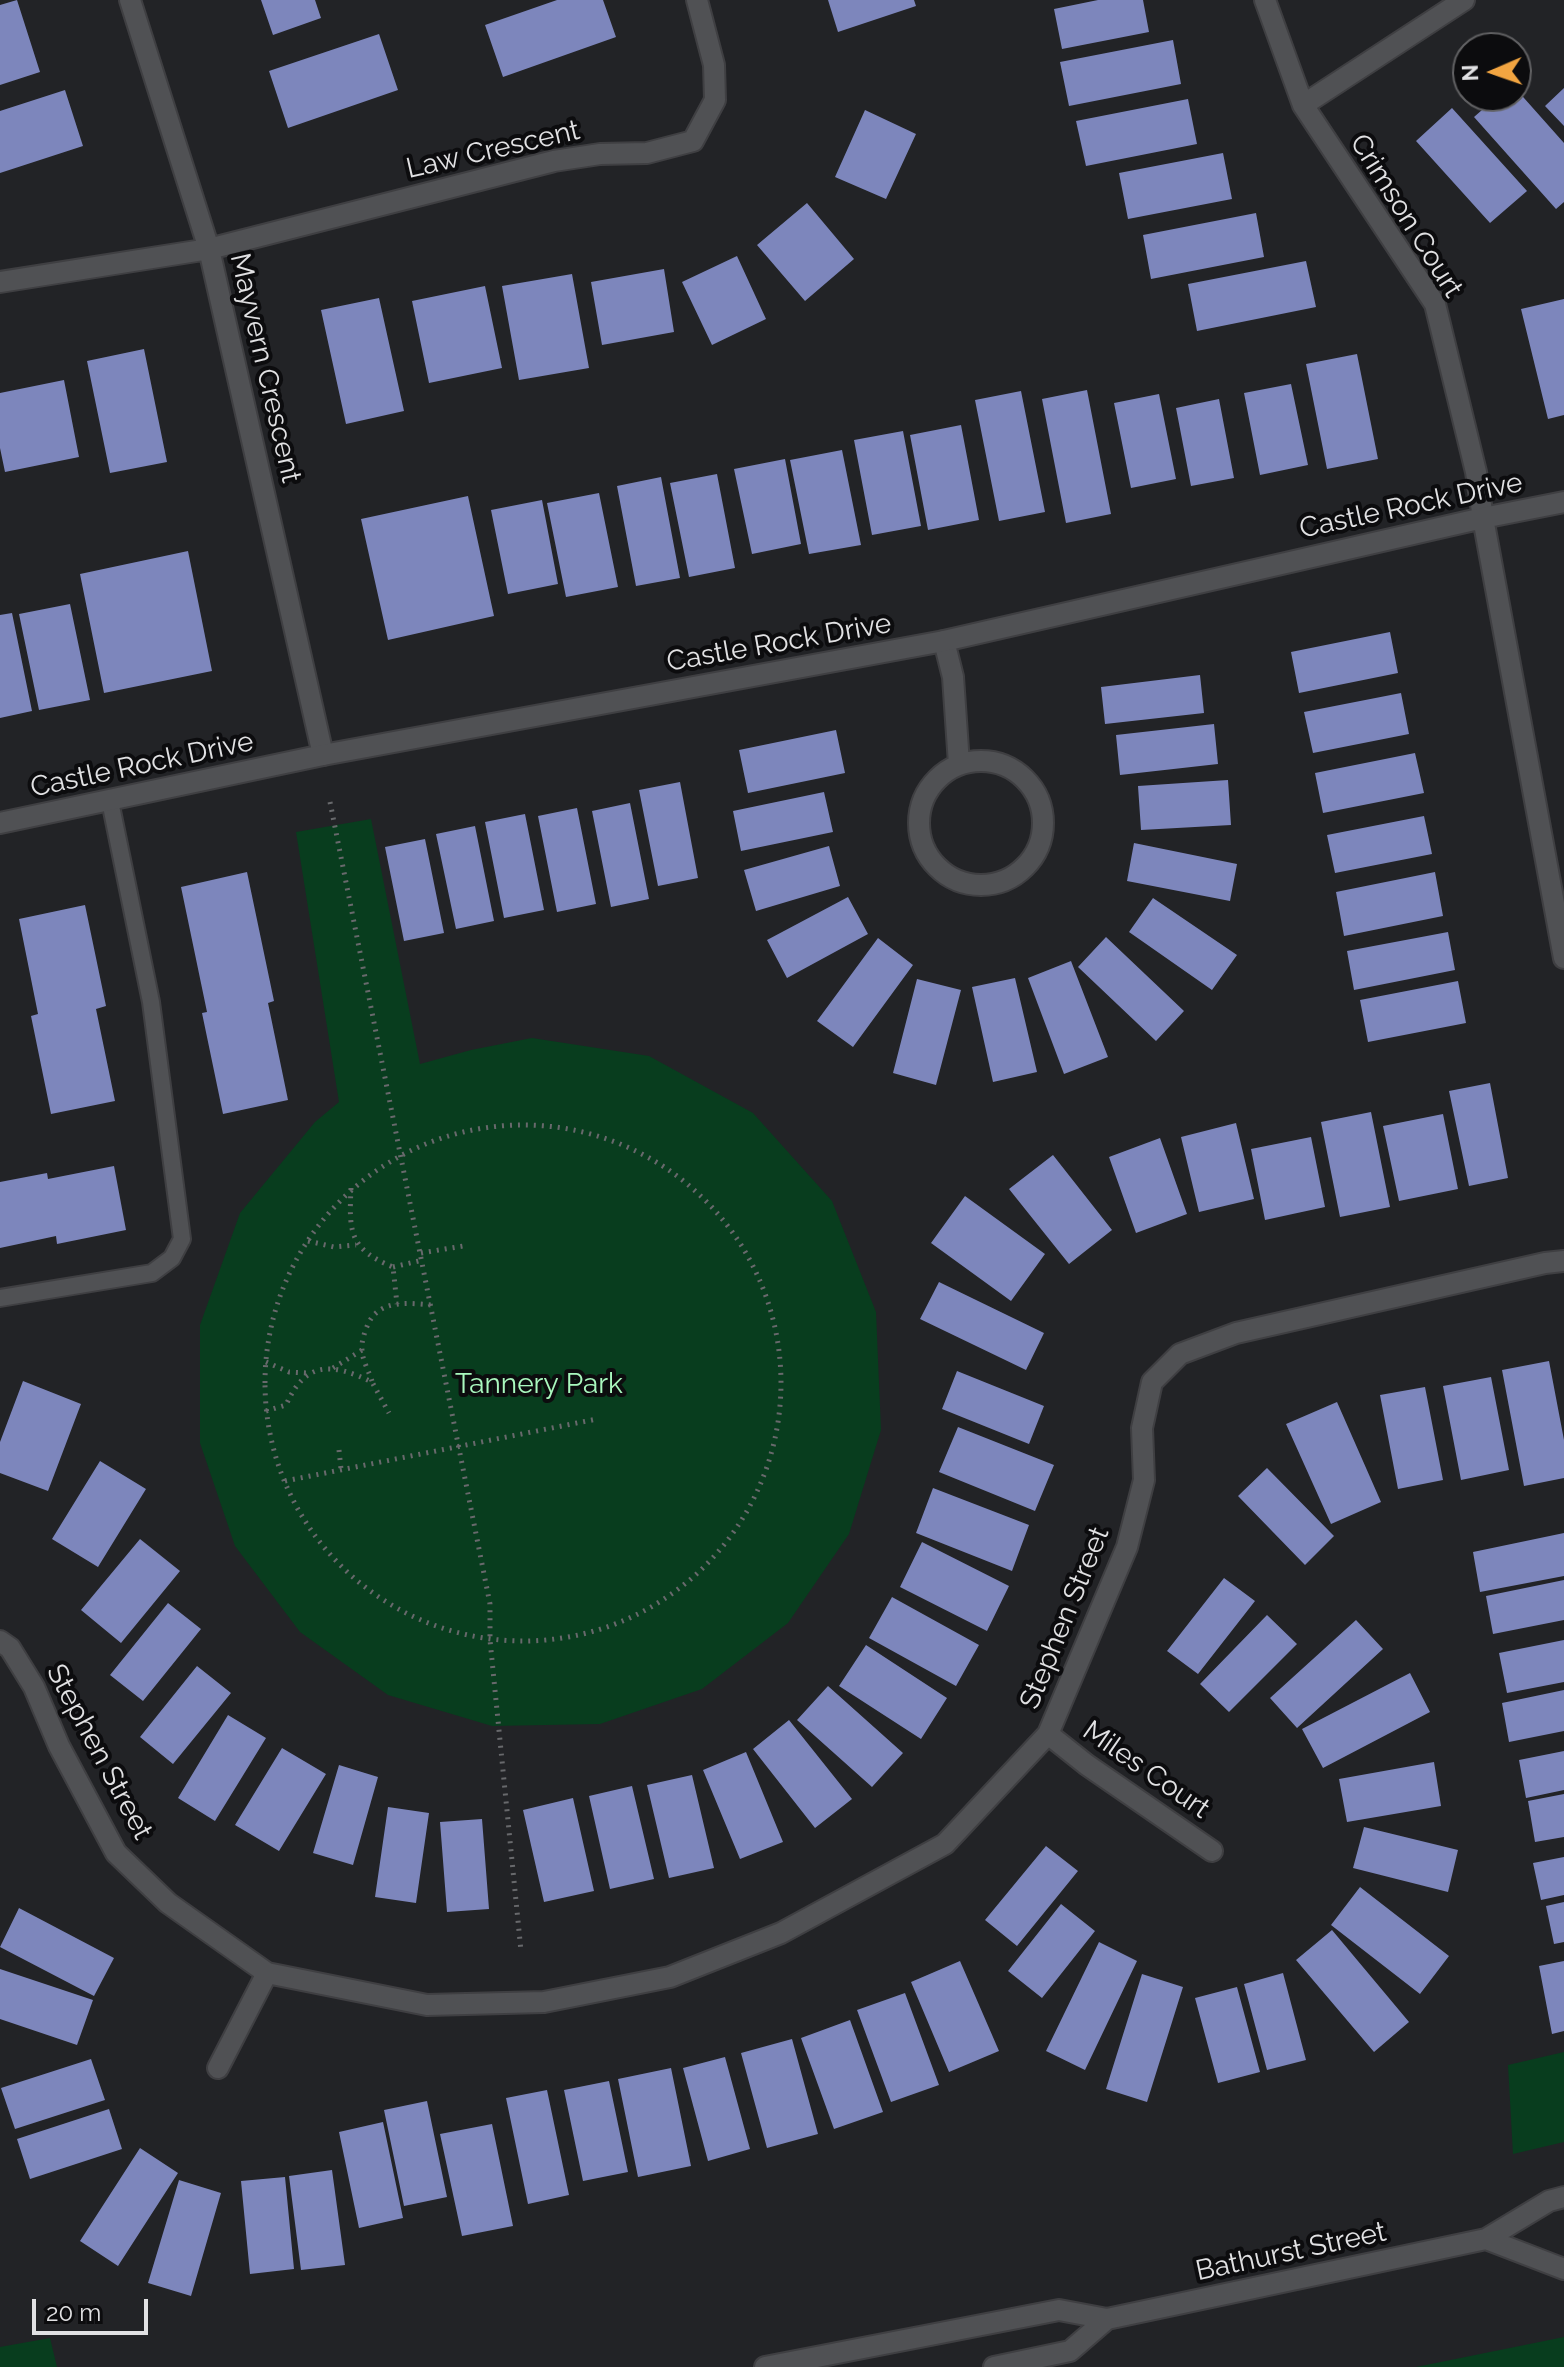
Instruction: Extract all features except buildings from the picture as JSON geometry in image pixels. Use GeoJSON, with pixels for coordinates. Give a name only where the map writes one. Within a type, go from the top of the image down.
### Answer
{"type":"FeatureCollection","features":[{"type":"Feature","properties":{"kind":"street","name":"Mayvern Crescent"},"geometry":{"type":"LineString","coordinates":[[130,0],[209,249],[323,755]]}},
{"type":"Feature","properties":{"kind":"street","name":"Law Crescent"},"geometry":{"type":"LineString","coordinates":[[209,249],[554,161],[600,154],[647,153],[693,141],[715,100],[714,65],[697,0]]}},
{"type":"Feature","properties":{"kind":"street","name":"Crimson Court"},"geometry":{"type":"LineString","coordinates":[[1265,0],[1303,105],[1435,304],[1476,472],[1557,889],[1564,958]]}},
{"type":"Feature","properties":{"kind":"street"},"geometry":{"type":"LineString","coordinates":[[1303,105],[1464,0]]}},
{"type":"Feature","properties":{"kind":"street"},"geometry":{"type":"LineString","coordinates":[[0,282],[209,249]]}},
{"type":"Feature","properties":{"kind":"street","name":"Castle Rock Drive"},"geometry":{"type":"LineString","coordinates":[[0,823],[323,755],[944,641],[1564,502]]}},
{"type":"Feature","properties":{"kind":"street"},"geometry":{"type":"LineString","coordinates":[[944,641],[953,677],[959,764]]}},
{"type":"Feature","properties":{"kind":"street"},"geometry":{"type":"LineString","coordinates":[[979,760],[999,763],[1017,771],[1031,786],[1041,804],[1044,824],[1040,844],[1031,861],[1016,875],[997,884],[976,886],[956,880],[938,869],[925,852],[919,832],[919,811],[927,791],[941,775],[959,764],[979,760]]}},
{"type":"Feature","properties":{"kind":"street","name":"Stephen Street"},"geometry":{"type":"LineString","coordinates":[[0,1641],[10,1648],[34,1687],[59,1746],[116,1853],[168,1903],[267,1973],[427,2005],[544,2002],[670,1977],[781,1933],[945,1844],[1048,1734],[1127,1547],[1144,1480],[1142,1428],[1152,1382],[1180,1354],[1236,1333],[1564,1261]]}},
{"type":"Feature","properties":{"kind":"street","name":"Miles Court"},"geometry":{"type":"LineString","coordinates":[[1048,1734],[1087,1765],[1212,1851]]}},
{"type":"Feature","properties":{"kind":"street"},"geometry":{"type":"LineString","coordinates":[[218,2068],[267,1973]]}},
{"type":"Feature","properties":{"kind":"street","name":"Bathurst Street"},"geometry":{"type":"LineString","coordinates":[[765,2367],[1059,2310],[1107,2319],[1486,2239],[1549,2201],[1564,2197]]}},
{"type":"Feature","properties":{"kind":"street"},"geometry":{"type":"LineString","coordinates":[[1486,2239],[1564,2269]]}},
{"type":"Feature","properties":{"kind":"street","name":"Bathurst Street"},"geometry":{"type":"LineString","coordinates":[[994,2367],[1070,2351],[1107,2319]]}},
{"type":"Feature","properties":{"kind":"lane"},"geometry":{"type":"LineString","coordinates":[[0,1298],[152,1273],[172,1258],[182,1239],[151,1002],[110,801]]}},
{"type":"Feature","properties":{"kind":"path"},"geometry":{"type":"LineString","coordinates":[[330,802],[490,1604],[490,1640],[521,1951]]}},
{"type":"Feature","properties":{"kind":"path"},"geometry":{"type":"LineString","coordinates":[[504,1122],[590,1131],[669,1167],[731,1227],[771,1305],[783,1390],[766,1476],[724,1549],[660,1604],[583,1637],[499,1643],[417,1621],[347,1575],[295,1508],[266,1428],[266,1342],[293,1259],[351,1188],[419,1143],[504,1122]]}},
{"type":"Feature","properties":{"kind":"path"},"geometry":{"type":"LineString","coordinates":[[351,1188],[350,1227],[356,1245],[374,1259],[393,1267],[463,1246]]}},
{"type":"Feature","properties":{"kind":"path"},"geometry":{"type":"LineString","coordinates":[[308,1241],[334,1247],[356,1245]]}},
{"type":"Feature","properties":{"kind":"path"},"geometry":{"type":"LineString","coordinates":[[393,1267],[397,1304]]}},
{"type":"Feature","properties":{"kind":"path"},"geometry":{"type":"LineString","coordinates":[[389,1413],[372,1382],[362,1350],[365,1331],[373,1314],[390,1305],[431,1305]]}},
{"type":"Feature","properties":{"kind":"path"},"geometry":{"type":"LineString","coordinates":[[266,1362],[289,1372],[308,1373],[333,1368],[362,1350]]}},
{"type":"Feature","properties":{"kind":"path"},"geometry":{"type":"LineString","coordinates":[[333,1368],[372,1382]]}},
{"type":"Feature","properties":{"kind":"path"},"geometry":{"type":"LineString","coordinates":[[266,1411],[286,1405],[295,1385],[308,1373]]}},
{"type":"Feature","properties":{"kind":"path"},"geometry":{"type":"LineString","coordinates":[[285,1481],[597,1419]]}},
{"type":"Feature","properties":{"kind":"path"},"geometry":{"type":"LineString","coordinates":[[339,1450],[341,1469]]}},
{"type":"Feature","properties":{"kind":"green space","name":"Tannery Park"},"geometry":{"type":"Polygon","coordinates":[[[371,819],[420,1064],[532,1038],[649,1056],[753,1113],[832,1201],[876,1312],[881,1430],[849,1534],[788,1623],[702,1689],[600,1724],[492,1726],[388,1695],[300,1632],[235,1546],[200,1443],[200,1325],[240,1213],[315,1122],[339,1102],[296,832],[371,819]]]}},
{"type":"Feature","properties":{"kind":"green space"},"geometry":{"type":"Polygon","coordinates":[[[1564,2052],[1564,2142],[1513,2154],[1508,2065],[1564,2052]]]}},
{"type":"Feature","properties":{"kind":"green space"},"geometry":{"type":"Polygon","coordinates":[[[1564,2337],[1564,2367],[1416,2367],[1564,2337]]]}},
{"type":"Feature","properties":{"kind":"green space"},"geometry":{"type":"Polygon","coordinates":[[[50,2338],[57,2367],[0,2367],[0,2347],[50,2338]]]}}]}
